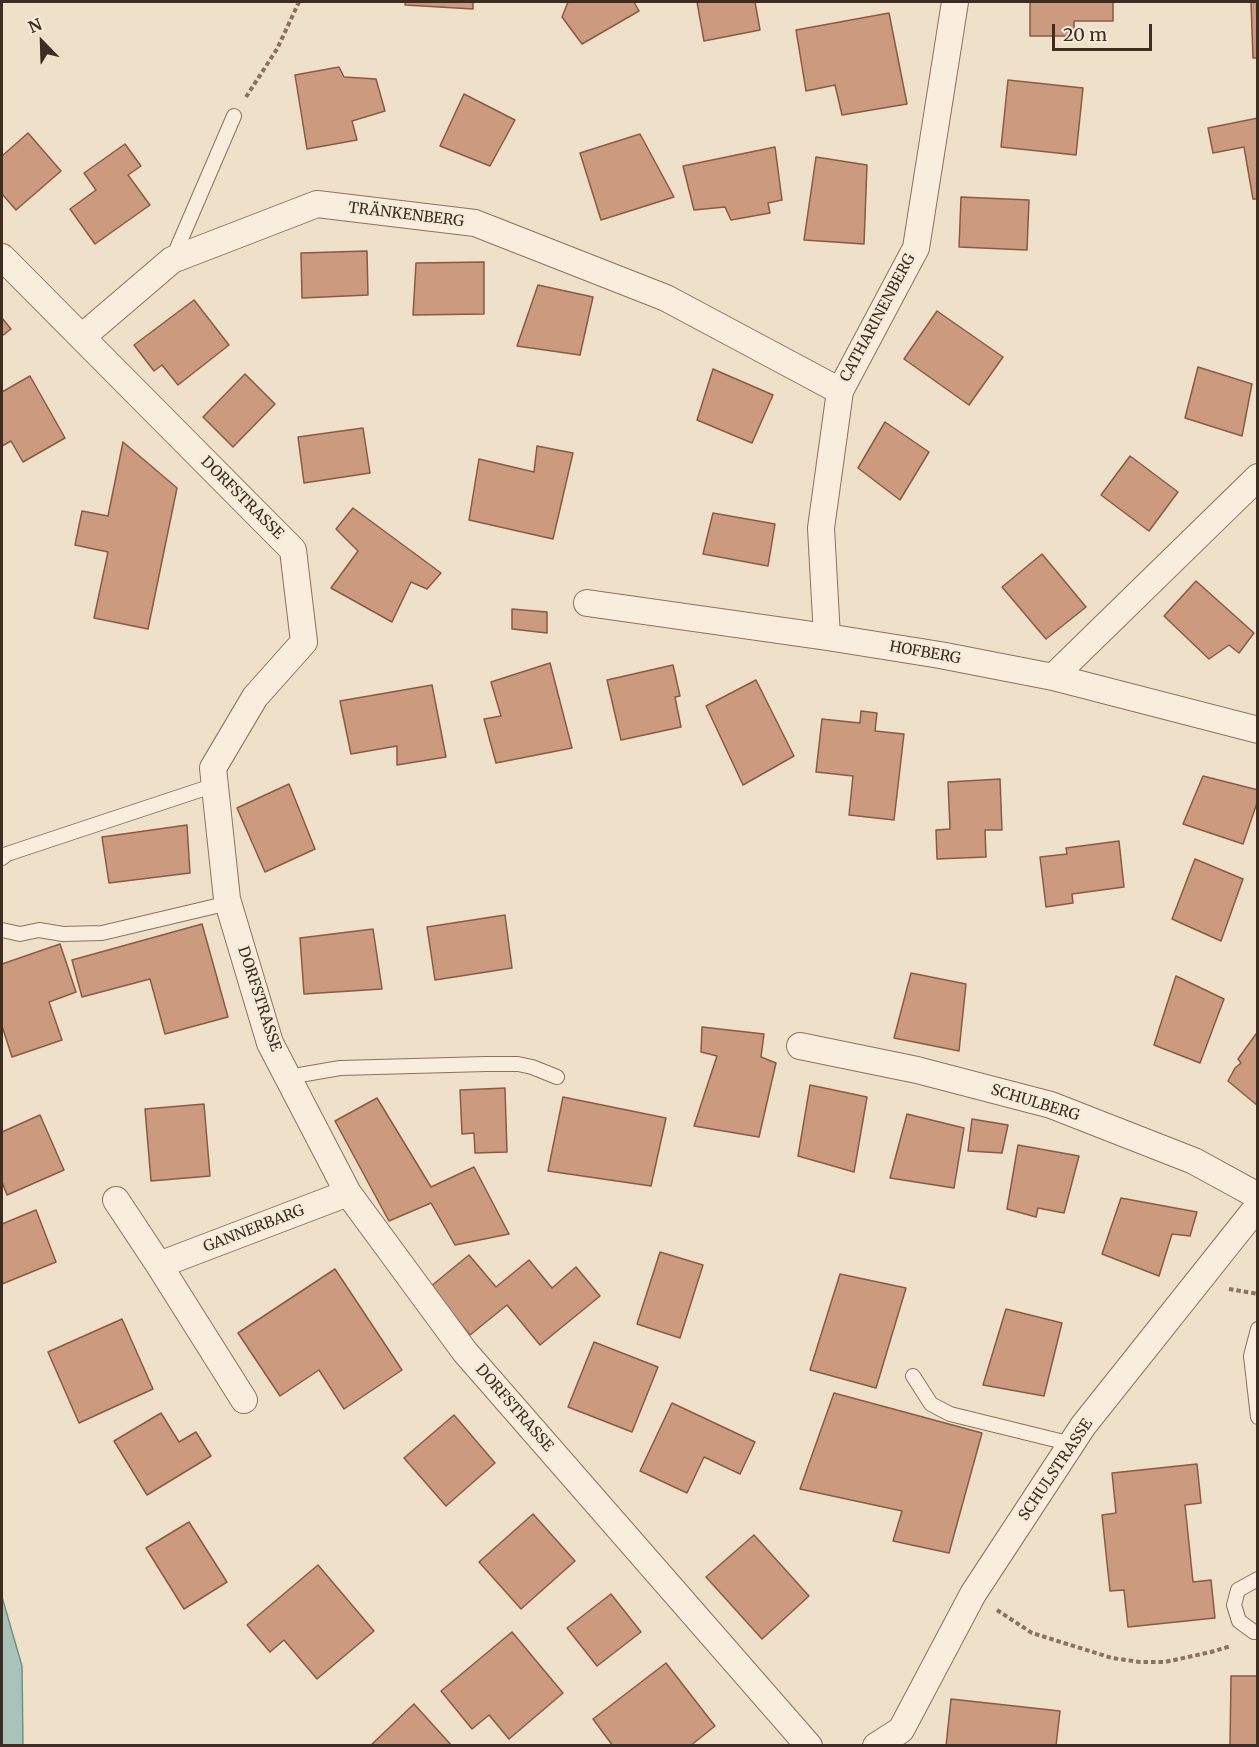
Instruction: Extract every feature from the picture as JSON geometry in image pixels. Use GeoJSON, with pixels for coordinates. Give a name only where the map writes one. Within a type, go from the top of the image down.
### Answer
{"type":"FeatureCollection","features":[{"type":"Feature","properties":{"kind":"street","name":"CATHARINENBERG"},"geometry":{"type":"LineString","coordinates":[[827,637],[821,528],[840,391],[916,248],[955,2]]}},
{"type":"Feature","properties":{"kind":"street","name":"TRÄNKENBERG"},"geometry":{"type":"LineString","coordinates":[[82,337],[172,260],[317,204],[475,223],[666,298],[840,391]]}},
{"type":"Feature","properties":{"kind":"street","name":"DORFSTRASSE"},"geometry":{"type":"LineString","coordinates":[[2,257],[293,550],[304,642],[255,697],[213,768],[229,903],[270,1043],[348,1193],[465,1352],[809,1746]]}},
{"type":"Feature","properties":{"kind":"street"},"geometry":{"type":"LineString","coordinates":[[1053,677],[1257,477]]}},
{"type":"Feature","properties":{"kind":"street","name":"HOFBERG"},"geometry":{"type":"LineString","coordinates":[[587,603],[940,655],[1053,677],[1257,730]]}},
{"type":"Feature","properties":{"kind":"street","name":"SCHULBERG"},"geometry":{"type":"LineString","coordinates":[[800,1046],[917,1070],[1051,1105],[1194,1161],[1257,1196]]}},
{"type":"Feature","properties":{"kind":"street","name":"GANNERBARG"},"geometry":{"type":"LineString","coordinates":[[159,1265],[348,1193]]}},
{"type":"Feature","properties":{"kind":"street"},"geometry":{"type":"LineString","coordinates":[[116,1200],[244,1400]]}},
{"type":"Feature","properties":{"kind":"street","name":"SCHULSTRASSE"},"geometry":{"type":"LineString","coordinates":[[876,1746],[902,1738],[973,1594],[1090,1417],[1257,1206]]}},
{"type":"Feature","properties":{"kind":"lane"},"geometry":{"type":"LineString","coordinates":[[172,260],[234,116]]}},
{"type":"Feature","properties":{"kind":"lane"},"geometry":{"type":"LineString","coordinates":[[2,858],[7,854],[215,784]]}},
{"type":"Feature","properties":{"kind":"lane"},"geometry":{"type":"LineString","coordinates":[[2,930],[20,934],[39,930],[63,934],[102,933],[229,903]]}},
{"type":"Feature","properties":{"kind":"lane"},"geometry":{"type":"LineString","coordinates":[[288,1077],[340,1068],[486,1064],[532,1066],[557,1077]]}},
{"type":"Feature","properties":{"kind":"lane"},"geometry":{"type":"LineString","coordinates":[[1257,1329],[1251,1356],[1257,1417]]}},
{"type":"Feature","properties":{"kind":"lane"},"geometry":{"type":"LineString","coordinates":[[913,1376],[931,1404],[950,1414],[1072,1444]]}},
{"type":"Feature","properties":{"kind":"lane"},"geometry":{"type":"LineString","coordinates":[[1256,1632],[1239,1621],[1234,1605],[1238,1590],[1257,1579]]}},
{"type":"Feature","properties":{"kind":"path"},"geometry":{"type":"LineString","coordinates":[[234,116],[277,49],[299,2]]}},
{"type":"Feature","properties":{"kind":"path"},"geometry":{"type":"LineString","coordinates":[[973,1594],[1032,1633],[1112,1658],[1140,1662],[1165,1662],[1211,1653],[1233,1645],[1256,1632]]}},
{"type":"Feature","properties":{"kind":"water"},"geometry":{"type":"Polygon","coordinates":[[[2,1597],[22,1666],[23,1745],[2,1745],[2,1597]]]}},
{"type":"Feature","properties":{"kind":"building"},"geometry":{"type":"Polygon","coordinates":[[[405,2],[473,2],[473,9],[405,5],[405,2]]]}},
{"type":"Feature","properties":{"kind":"building"},"geometry":{"type":"Polygon","coordinates":[[[568,2],[634,2],[639,11],[582,44],[562,17],[568,2]]]}},
{"type":"Feature","properties":{"kind":"building"},"geometry":{"type":"Polygon","coordinates":[[[697,2],[755,2],[760,30],[704,41],[697,2]]]}},
{"type":"Feature","properties":{"kind":"building"},"geometry":{"type":"Polygon","coordinates":[[[1030,2],[1113,2],[1113,21],[1074,21],[1074,36],[1030,36],[1030,2]]]}},
{"type":"Feature","properties":{"kind":"building"},"geometry":{"type":"Polygon","coordinates":[[[1251,2],[1258,2],[1258,58],[1253,58],[1251,2]]]}},
{"type":"Feature","properties":{"kind":"building"},"geometry":{"type":"Polygon","coordinates":[[[889,13],[907,104],[842,115],[835,85],[806,91],[796,30],[889,13]]]}},
{"type":"Feature","properties":{"kind":"building"},"geometry":{"type":"Polygon","coordinates":[[[339,67],[344,77],[376,79],[385,111],[352,121],[357,140],[307,149],[295,75],[339,67]]]}},
{"type":"Feature","properties":{"kind":"building"},"geometry":{"type":"Polygon","coordinates":[[[1008,80],[1083,88],[1076,155],[1001,147],[1008,80]]]}},
{"type":"Feature","properties":{"kind":"building"},"geometry":{"type":"Polygon","coordinates":[[[464,94],[515,120],[490,166],[440,146],[464,94]]]}},
{"type":"Feature","properties":{"kind":"building"},"geometry":{"type":"Polygon","coordinates":[[[1258,118],[1258,199],[1253,199],[1244,147],[1213,153],[1208,128],[1258,118]]]}},
{"type":"Feature","properties":{"kind":"building"},"geometry":{"type":"Polygon","coordinates":[[[28,133],[61,171],[16,210],[2,194],[2,156],[28,133]]]}},
{"type":"Feature","properties":{"kind":"building"},"geometry":{"type":"Polygon","coordinates":[[[640,134],[674,197],[601,220],[580,153],[640,134]]]}},
{"type":"Feature","properties":{"kind":"building"},"geometry":{"type":"Polygon","coordinates":[[[125,144],[141,166],[128,175],[150,205],[95,244],[70,209],[96,190],[84,173],[125,144]]]}},
{"type":"Feature","properties":{"kind":"building"},"geometry":{"type":"Polygon","coordinates":[[[775,147],[782,200],[768,203],[770,213],[731,220],[725,207],[694,210],[683,166],[775,147]]]}},
{"type":"Feature","properties":{"kind":"building"},"geometry":{"type":"Polygon","coordinates":[[[816,157],[867,165],[864,244],[804,240],[816,157]]]}},
{"type":"Feature","properties":{"kind":"building"},"geometry":{"type":"Polygon","coordinates":[[[961,197],[1029,200],[1027,250],[959,247],[961,197]]]}},
{"type":"Feature","properties":{"kind":"building"},"geometry":{"type":"Polygon","coordinates":[[[367,251],[368,295],[302,298],[301,253],[367,251]]]}},
{"type":"Feature","properties":{"kind":"building"},"geometry":{"type":"Polygon","coordinates":[[[484,262],[484,314],[413,315],[416,263],[484,262]]]}},
{"type":"Feature","properties":{"kind":"building"},"geometry":{"type":"Polygon","coordinates":[[[538,285],[593,297],[580,355],[517,346],[538,285]]]}},
{"type":"Feature","properties":{"kind":"building"},"geometry":{"type":"Polygon","coordinates":[[[194,300],[229,345],[178,385],[162,365],[154,371],[134,345],[194,300]]]}},
{"type":"Feature","properties":{"kind":"building"},"geometry":{"type":"Polygon","coordinates":[[[937,311],[1003,357],[969,405],[904,359],[937,311]]]}},
{"type":"Feature","properties":{"kind":"building"},"geometry":{"type":"Polygon","coordinates":[[[2,318],[11,329],[2,336],[2,318]]]}},
{"type":"Feature","properties":{"kind":"building"},"geometry":{"type":"Polygon","coordinates":[[[1198,367],[1252,384],[1242,436],[1185,418],[1198,367]]]}},
{"type":"Feature","properties":{"kind":"building"},"geometry":{"type":"Polygon","coordinates":[[[713,369],[773,395],[752,443],[697,420],[713,369]]]}},
{"type":"Feature","properties":{"kind":"building"},"geometry":{"type":"Polygon","coordinates":[[[245,374],[275,404],[233,447],[203,417],[245,374]]]}},
{"type":"Feature","properties":{"kind":"building"},"geometry":{"type":"Polygon","coordinates":[[[30,376],[65,438],[23,462],[11,441],[2,446],[2,392],[30,376]]]}},
{"type":"Feature","properties":{"kind":"building"},"geometry":{"type":"Polygon","coordinates":[[[885,422],[929,452],[900,500],[858,468],[885,422]]]}},
{"type":"Feature","properties":{"kind":"building"},"geometry":{"type":"Polygon","coordinates":[[[363,428],[370,473],[304,483],[298,437],[363,428]]]}},
{"type":"Feature","properties":{"kind":"building"},"geometry":{"type":"Polygon","coordinates":[[[123,442],[177,488],[148,629],[94,618],[108,552],[75,545],[82,511],[108,516],[123,442]]]}},
{"type":"Feature","properties":{"kind":"building"},"geometry":{"type":"Polygon","coordinates":[[[537,446],[573,453],[553,539],[469,520],[479,459],[534,472],[537,446]]]}},
{"type":"Feature","properties":{"kind":"building"},"geometry":{"type":"Polygon","coordinates":[[[1130,456],[1178,492],[1149,531],[1101,495],[1130,456]]]}},
{"type":"Feature","properties":{"kind":"building"},"geometry":{"type":"Polygon","coordinates":[[[353,508],[441,573],[427,589],[411,582],[392,622],[331,588],[358,551],[336,529],[353,508]]]}},
{"type":"Feature","properties":{"kind":"building"},"geometry":{"type":"Polygon","coordinates":[[[713,513],[775,524],[768,566],[703,554],[713,513]]]}},
{"type":"Feature","properties":{"kind":"building"},"geometry":{"type":"Polygon","coordinates":[[[1042,554],[1086,607],[1046,639],[1002,587],[1042,554]]]}},
{"type":"Feature","properties":{"kind":"building"},"geometry":{"type":"Polygon","coordinates":[[[1196,581],[1254,633],[1239,653],[1229,645],[1209,659],[1164,616],[1196,581]]]}},
{"type":"Feature","properties":{"kind":"building"},"geometry":{"type":"Polygon","coordinates":[[[512,609],[547,612],[547,633],[512,629],[512,609]]]}},
{"type":"Feature","properties":{"kind":"building"},"geometry":{"type":"Polygon","coordinates":[[[550,663],[572,748],[496,763],[484,719],[501,716],[491,682],[550,663]]]}},
{"type":"Feature","properties":{"kind":"building"},"geometry":{"type":"Polygon","coordinates":[[[673,665],[680,696],[675,697],[681,727],[621,740],[607,680],[673,665]]]}},
{"type":"Feature","properties":{"kind":"building"},"geometry":{"type":"Polygon","coordinates":[[[756,680],[794,756],[743,785],[706,706],[756,680]]]}},
{"type":"Feature","properties":{"kind":"building"},"geometry":{"type":"Polygon","coordinates":[[[432,685],[446,757],[397,765],[397,746],[351,754],[340,701],[432,685]]]}},
{"type":"Feature","properties":{"kind":"building"},"geometry":{"type":"Polygon","coordinates":[[[861,711],[877,713],[875,731],[904,734],[894,820],[849,815],[853,776],[816,772],[822,719],[860,723],[861,711]]]}},
{"type":"Feature","properties":{"kind":"building"},"geometry":{"type":"Polygon","coordinates":[[[1203,776],[1258,790],[1258,800],[1243,844],[1183,824],[1203,776]]]}},
{"type":"Feature","properties":{"kind":"building"},"geometry":{"type":"Polygon","coordinates":[[[1000,779],[1002,830],[985,830],[986,857],[937,859],[936,830],[950,829],[948,782],[1000,779]]]}},
{"type":"Feature","properties":{"kind":"building"},"geometry":{"type":"Polygon","coordinates":[[[289,784],[315,849],[265,872],[237,808],[289,784]]]}},
{"type":"Feature","properties":{"kind":"building"},"geometry":{"type":"Polygon","coordinates":[[[187,825],[190,873],[109,883],[102,837],[187,825]]]}},
{"type":"Feature","properties":{"kind":"building"},"geometry":{"type":"Polygon","coordinates":[[[1119,841],[1124,887],[1072,894],[1073,903],[1046,907],[1040,857],[1067,854],[1066,848],[1119,841]]]}},
{"type":"Feature","properties":{"kind":"building"},"geometry":{"type":"Polygon","coordinates":[[[1195,859],[1243,879],[1221,941],[1172,919],[1195,859]]]}},
{"type":"Feature","properties":{"kind":"building"},"geometry":{"type":"Polygon","coordinates":[[[505,915],[512,968],[435,980],[427,927],[505,915]]]}},
{"type":"Feature","properties":{"kind":"building"},"geometry":{"type":"Polygon","coordinates":[[[202,924],[228,1017],[165,1034],[150,979],[82,997],[72,960],[202,924]]]}},
{"type":"Feature","properties":{"kind":"building"},"geometry":{"type":"Polygon","coordinates":[[[373,929],[382,989],[304,994],[300,938],[373,929]]]}},
{"type":"Feature","properties":{"kind":"building"},"geometry":{"type":"Polygon","coordinates":[[[60,944],[76,992],[49,1002],[62,1040],[12,1057],[2,1026],[2,964],[60,944]]]}},
{"type":"Feature","properties":{"kind":"building"},"geometry":{"type":"Polygon","coordinates":[[[911,973],[966,984],[959,1051],[894,1038],[911,973]]]}},
{"type":"Feature","properties":{"kind":"building"},"geometry":{"type":"Polygon","coordinates":[[[1176,976],[1224,999],[1200,1063],[1154,1045],[1176,976]]]}},
{"type":"Feature","properties":{"kind":"building"},"geometry":{"type":"Polygon","coordinates":[[[702,1027],[764,1034],[761,1057],[776,1063],[759,1137],[694,1126],[717,1056],[701,1052],[702,1027]]]}},
{"type":"Feature","properties":{"kind":"building"},"geometry":{"type":"Polygon","coordinates":[[[1256,1034],[1258,1036],[1258,1106],[1228,1081],[1235,1068],[1241,1063],[1238,1059],[1256,1034]]]}},
{"type":"Feature","properties":{"kind":"building"},"geometry":{"type":"Polygon","coordinates":[[[810,1085],[867,1097],[854,1172],[798,1156],[810,1085]]]}},
{"type":"Feature","properties":{"kind":"building"},"geometry":{"type":"Polygon","coordinates":[[[505,1088],[507,1152],[475,1153],[474,1133],[462,1134],[460,1090],[505,1088]]]}},
{"type":"Feature","properties":{"kind":"building"},"geometry":{"type":"Polygon","coordinates":[[[563,1097],[666,1118],[651,1186],[548,1171],[563,1097]]]}},
{"type":"Feature","properties":{"kind":"building"},"geometry":{"type":"Polygon","coordinates":[[[377,1098],[431,1187],[474,1167],[509,1234],[455,1245],[431,1203],[389,1221],[335,1121],[377,1098]]]}},
{"type":"Feature","properties":{"kind":"building"},"geometry":{"type":"Polygon","coordinates":[[[204,1104],[210,1176],[151,1181],[145,1109],[204,1104]]]}},
{"type":"Feature","properties":{"kind":"building"},"geometry":{"type":"Polygon","coordinates":[[[907,1114],[964,1128],[954,1188],[890,1178],[907,1114]]]}},
{"type":"Feature","properties":{"kind":"building"},"geometry":{"type":"Polygon","coordinates":[[[40,1115],[64,1170],[7,1195],[2,1182],[2,1132],[40,1115]]]}},
{"type":"Feature","properties":{"kind":"building"},"geometry":{"type":"Polygon","coordinates":[[[972,1119],[1008,1125],[1002,1153],[968,1151],[972,1119]]]}},
{"type":"Feature","properties":{"kind":"building"},"geometry":{"type":"Polygon","coordinates":[[[1018,1145],[1079,1156],[1064,1213],[1038,1208],[1036,1217],[1007,1209],[1018,1145]]]}},
{"type":"Feature","properties":{"kind":"building"},"geometry":{"type":"Polygon","coordinates":[[[1121,1198],[1197,1212],[1190,1236],[1172,1234],[1159,1276],[1102,1254],[1121,1198]]]}},
{"type":"Feature","properties":{"kind":"building"},"geometry":{"type":"Polygon","coordinates":[[[36,1210],[56,1262],[2,1284],[2,1224],[36,1210]]]}},
{"type":"Feature","properties":{"kind":"building"},"geometry":{"type":"Polygon","coordinates":[[[660,1252],[703,1265],[680,1338],[637,1324],[660,1252]]]}},
{"type":"Feature","properties":{"kind":"building"},"geometry":{"type":"Polygon","coordinates":[[[469,1255],[496,1287],[529,1260],[552,1288],[576,1267],[600,1296],[540,1345],[507,1305],[470,1335],[430,1287],[469,1255]]]}},
{"type":"Feature","properties":{"kind":"building"},"geometry":{"type":"Polygon","coordinates":[[[335,1269],[402,1370],[344,1409],[319,1370],[280,1396],[238,1333],[335,1269]]]}},
{"type":"Feature","properties":{"kind":"building"},"geometry":{"type":"Polygon","coordinates":[[[840,1274],[906,1288],[876,1388],[810,1370],[840,1274]]]}},
{"type":"Feature","properties":{"kind":"building"},"geometry":{"type":"Polygon","coordinates":[[[1006,1309],[1062,1323],[1044,1396],[983,1385],[1006,1309]]]}},
{"type":"Feature","properties":{"kind":"building"},"geometry":{"type":"Polygon","coordinates":[[[122,1319],[153,1389],[79,1423],[48,1352],[122,1319]]]}},
{"type":"Feature","properties":{"kind":"building"},"geometry":{"type":"Polygon","coordinates":[[[594,1342],[658,1367],[632,1432],[568,1407],[594,1342]]]}},
{"type":"Feature","properties":{"kind":"building"},"geometry":{"type":"Polygon","coordinates":[[[834,1393],[982,1433],[949,1553],[893,1541],[902,1511],[800,1489],[834,1393]]]}},
{"type":"Feature","properties":{"kind":"building"},"geometry":{"type":"Polygon","coordinates":[[[672,1403],[755,1442],[740,1474],[704,1457],[687,1493],[640,1471],[672,1403]]]}},
{"type":"Feature","properties":{"kind":"building"},"geometry":{"type":"Polygon","coordinates":[[[161,1413],[179,1442],[196,1432],[211,1456],[147,1495],[114,1441],[161,1413]]]}},
{"type":"Feature","properties":{"kind":"building"},"geometry":{"type":"Polygon","coordinates":[[[454,1415],[495,1463],[446,1506],[404,1458],[454,1415]]]}},
{"type":"Feature","properties":{"kind":"building"},"geometry":{"type":"Polygon","coordinates":[[[1197,1464],[1201,1503],[1185,1505],[1193,1582],[1211,1580],[1215,1618],[1128,1627],[1124,1590],[1110,1591],[1102,1515],[1116,1513],[1112,1473],[1197,1464]]]}},
{"type":"Feature","properties":{"kind":"building"},"geometry":{"type":"Polygon","coordinates":[[[533,1514],[575,1561],[521,1609],[479,1562],[533,1514]]]}},
{"type":"Feature","properties":{"kind":"building"},"geometry":{"type":"Polygon","coordinates":[[[189,1522],[227,1582],[184,1609],[146,1548],[189,1522]]]}},
{"type":"Feature","properties":{"kind":"building"},"geometry":{"type":"Polygon","coordinates":[[[754,1535],[809,1596],[762,1639],[706,1577],[754,1535]]]}},
{"type":"Feature","properties":{"kind":"building"},"geometry":{"type":"Polygon","coordinates":[[[318,1565],[374,1631],[317,1679],[284,1640],[270,1652],[247,1625],[318,1565]]]}},
{"type":"Feature","properties":{"kind":"building"},"geometry":{"type":"Polygon","coordinates":[[[611,1594],[641,1632],[597,1666],[567,1628],[611,1594]]]}},
{"type":"Feature","properties":{"kind":"building"},"geometry":{"type":"Polygon","coordinates":[[[512,1632],[563,1693],[509,1739],[489,1715],[472,1729],[441,1691],[512,1632]]]}},
{"type":"Feature","properties":{"kind":"building"},"geometry":{"type":"Polygon","coordinates":[[[666,1663],[715,1726],[690,1746],[613,1746],[593,1719],[666,1663]]]}},
{"type":"Feature","properties":{"kind":"building"},"geometry":{"type":"Polygon","coordinates":[[[1231,1676],[1258,1676],[1258,1746],[1230,1746],[1231,1676]]]}},
{"type":"Feature","properties":{"kind":"building"},"geometry":{"type":"Polygon","coordinates":[[[951,1699],[1060,1711],[1056,1746],[946,1746],[951,1699]]]}},
{"type":"Feature","properties":{"kind":"building"},"geometry":{"type":"Polygon","coordinates":[[[414,1704],[452,1746],[370,1746],[414,1704]]]}}]}
